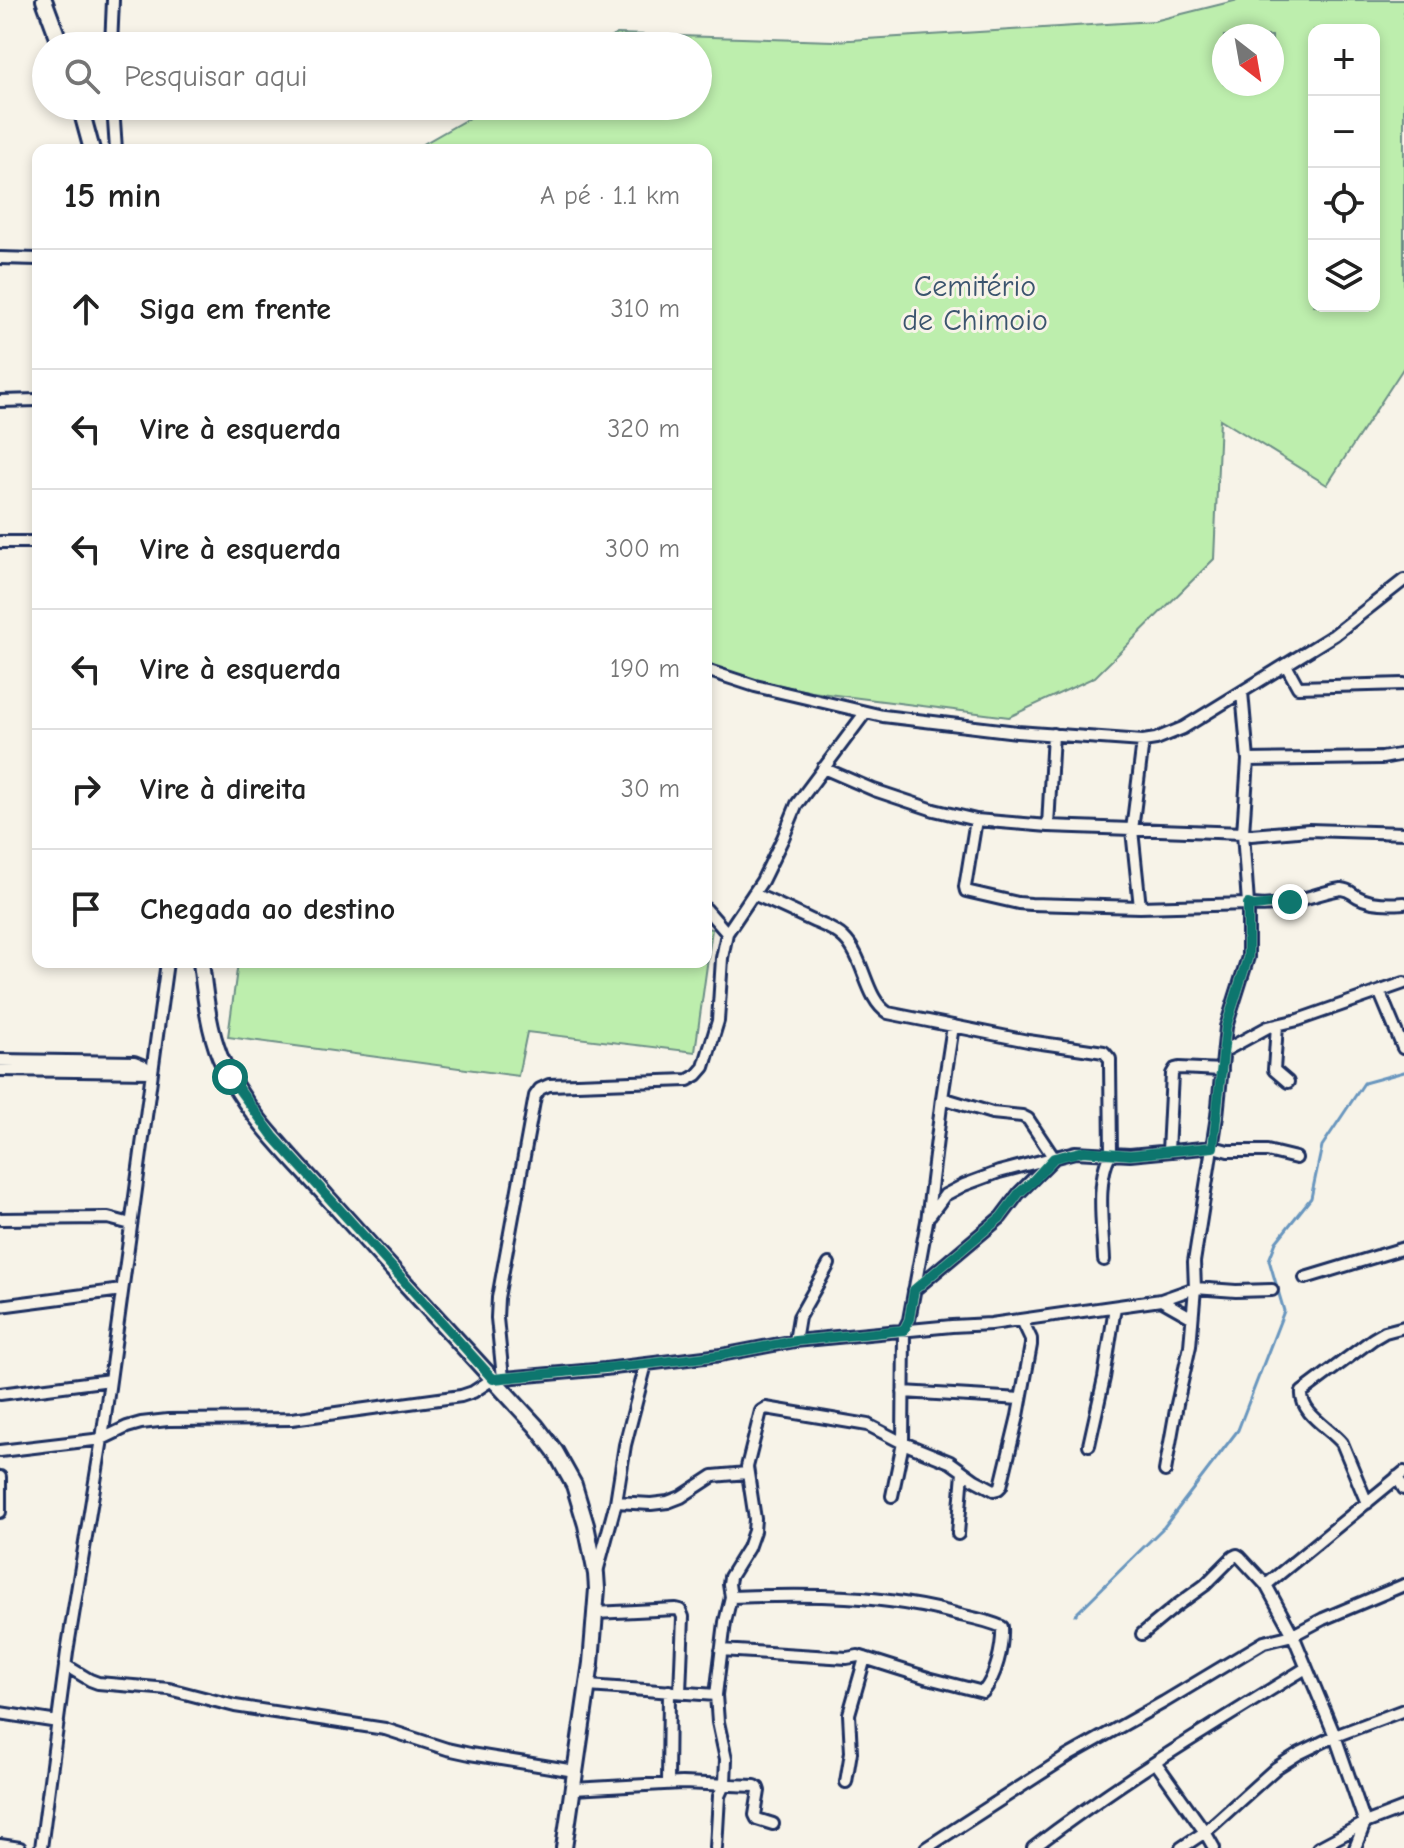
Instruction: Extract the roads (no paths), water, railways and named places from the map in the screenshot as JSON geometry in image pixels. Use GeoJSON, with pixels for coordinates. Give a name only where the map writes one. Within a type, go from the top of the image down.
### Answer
{"type":"FeatureCollection","features":[{"type":"Feature","properties":{"kind":"street"},"geometry":{"type":"LineString","coordinates":[[44,0],[56,32]]}},
{"type":"Feature","properties":{"kind":"street"},"geometry":{"type":"LineString","coordinates":[[112,32],[113,0]]}},
{"type":"Feature","properties":{"kind":"street"},"geometry":{"type":"LineString","coordinates":[[84,120],[90,144]]}},
{"type":"Feature","properties":{"kind":"street"},"geometry":{"type":"LineString","coordinates":[[114,120],[116,144]]}},
{"type":"Feature","properties":{"kind":"street"},"geometry":{"type":"LineString","coordinates":[[0,258],[32,259]]}},
{"type":"Feature","properties":{"kind":"street"},"geometry":{"type":"LineString","coordinates":[[0,401],[32,400]]}},
{"type":"Feature","properties":{"kind":"street"},"geometry":{"type":"LineString","coordinates":[[0,542],[32,542]]}},
{"type":"Feature","properties":{"kind":"street"},"geometry":{"type":"LineString","coordinates":[[712,672],[755,686],[883,716],[1143,741],[1183,728],[1286,665],[1345,628],[1404,580]]}},
{"type":"Feature","properties":{"kind":"street"},"geometry":{"type":"LineString","coordinates":[[1286,665],[1298,687],[1404,684]]}},
{"type":"Feature","properties":{"kind":"street"},"geometry":{"type":"LineString","coordinates":[[1165,1471],[1188,1353],[1195,1288],[1194,1262],[1213,1147],[1229,1014],[1248,957],[1243,833],[1248,760],[1242,692]]}},
{"type":"Feature","properties":{"kind":"street"},"geometry":{"type":"LineString","coordinates":[[498,1378],[498,1298],[535,1096],[540,1089],[549,1085],[688,1080],[704,1067],[718,1021],[722,958],[727,933],[777,852],[797,804],[865,713]]}},
{"type":"Feature","properties":{"kind":"street"},"geometry":{"type":"LineString","coordinates":[[1048,826],[1053,734]]}},
{"type":"Feature","properties":{"kind":"street"},"geometry":{"type":"LineString","coordinates":[[1140,907],[1132,830],[1143,741]]}},
{"type":"Feature","properties":{"kind":"street"},"geometry":{"type":"LineString","coordinates":[[1248,760],[1382,758],[1404,754]]}},
{"type":"Feature","properties":{"kind":"street"},"geometry":{"type":"LineString","coordinates":[[823,768],[889,795],[976,820],[1251,835],[1309,830],[1404,833]]}},
{"type":"Feature","properties":{"kind":"street"},"geometry":{"type":"LineString","coordinates":[[976,820],[965,887],[968,892],[1018,903],[1140,907],[1254,906],[1290,902],[1341,889],[1349,890],[1360,899],[1388,904],[1404,903]]}},
{"type":"Feature","properties":{"kind":"street"},"geometry":{"type":"LineString","coordinates":[[753,894],[831,929],[846,939],[876,1002],[888,1013],[1107,1054],[1110,1065],[1111,1153],[1105,1165],[1101,1193],[1104,1260]]}},
{"type":"Feature","properties":{"kind":"street"},"geometry":{"type":"LineString","coordinates":[[712,916],[727,933]]}},
{"type":"Feature","properties":{"kind":"street"},"geometry":{"type":"LineString","coordinates":[[41,1848],[65,1665],[102,1439],[149,1072],[166,968]]}},
{"type":"Feature","properties":{"kind":"street"},"geometry":{"type":"LineString","coordinates":[[202,968],[207,1008],[220,1057],[254,1112],[375,1250],[498,1378],[555,1451],[574,1485],[596,1574],[595,1613],[588,1686],[564,1848]]}},
{"type":"Feature","properties":{"kind":"street"},"geometry":{"type":"LineString","coordinates":[[1224,1051],[1261,1029],[1298,1020],[1404,983]]}},
{"type":"Feature","properties":{"kind":"street"},"geometry":{"type":"LineString","coordinates":[[1380,993],[1403,1048]]}},
{"type":"Feature","properties":{"kind":"street"},"geometry":{"type":"LineString","coordinates":[[1277,1025],[1274,1070],[1288,1082]]}},
{"type":"Feature","properties":{"kind":"street"},"geometry":{"type":"LineString","coordinates":[[892,1496],[903,1443],[904,1330],[909,1320],[927,1221],[953,1026]]}},
{"type":"Feature","properties":{"kind":"street"},"geometry":{"type":"LineString","coordinates":[[0,1060],[134,1062],[149,1072]]}},
{"type":"Feature","properties":{"kind":"street"},"geometry":{"type":"LineString","coordinates":[[1168,1151],[1172,1074],[1175,1069],[1222,1070]]}},
{"type":"Feature","properties":{"kind":"street"},"geometry":{"type":"LineString","coordinates":[[0,1070],[149,1072]]}},
{"type":"Feature","properties":{"kind":"street"},"geometry":{"type":"LineString","coordinates":[[942,1098],[992,1113],[1028,1119],[1054,1158]]}},
{"type":"Feature","properties":{"kind":"street"},"geometry":{"type":"LineString","coordinates":[[927,1221],[939,1202],[953,1190],[999,1172],[1084,1151],[1130,1155],[1213,1147],[1228,1151],[1267,1151],[1296,1158]]}},
{"type":"Feature","properties":{"kind":"street"},"geometry":{"type":"LineString","coordinates":[[914,1290],[1001,1217],[1019,1193],[1054,1158]]}},
{"type":"Feature","properties":{"kind":"street"},"geometry":{"type":"LineString","coordinates":[[0,1219],[108,1218],[131,1224]]}},
{"type":"Feature","properties":{"kind":"street"},"geometry":{"type":"LineString","coordinates":[[1305,1278],[1404,1248]]}},
{"type":"Feature","properties":{"kind":"street"},"geometry":{"type":"LineString","coordinates":[[795,1341],[799,1317],[829,1264]]}},
{"type":"Feature","properties":{"kind":"street"},"geometry":{"type":"LineString","coordinates":[[0,1451],[102,1439],[141,1423],[292,1419],[461,1396],[498,1378],[721,1355],[795,1341],[1022,1320],[1161,1300],[1195,1288],[1272,1290]]}},
{"type":"Feature","properties":{"kind":"street"},"geometry":{"type":"LineString","coordinates":[[0,1306],[122,1290]]}},
{"type":"Feature","properties":{"kind":"street"},"geometry":{"type":"LineString","coordinates":[[1161,1300],[1191,1317]]}},
{"type":"Feature","properties":{"kind":"street"},"geometry":{"type":"LineString","coordinates":[[1089,1445],[1115,1307]]}},
{"type":"Feature","properties":{"kind":"street"},"geometry":{"type":"LineString","coordinates":[[716,1848],[719,1796],[725,1783],[726,1759],[716,1695],[731,1597],[730,1577],[748,1548],[754,1531],[755,1519],[747,1473],[761,1411],[766,1408],[868,1425],[950,1462],[994,1490],[1001,1486],[1031,1345],[1022,1320]]}},
{"type":"Feature","properties":{"kind":"street"},"geometry":{"type":"LineString","coordinates":[[1367,1503],[1342,1443],[1312,1415],[1303,1403],[1302,1392],[1373,1339],[1404,1327]]}},
{"type":"Feature","properties":{"kind":"street"},"geometry":{"type":"LineString","coordinates":[[596,1574],[616,1502],[625,1445],[646,1364]]}},
{"type":"Feature","properties":{"kind":"street"},"geometry":{"type":"LineString","coordinates":[[0,1394],[110,1380]]}},
{"type":"Feature","properties":{"kind":"street"},"geometry":{"type":"LineString","coordinates":[[903,1392],[1021,1399]]}},
{"type":"Feature","properties":{"kind":"street"},"geometry":{"type":"LineString","coordinates":[[958,1534],[963,1472]]}},
{"type":"Feature","properties":{"kind":"street"},"geometry":{"type":"LineString","coordinates":[[616,1502],[668,1502],[713,1476],[747,1473]]}},
{"type":"Feature","properties":{"kind":"street"},"geometry":{"type":"LineString","coordinates":[[1266,1585],[1400,1475],[1404,1489]]}},
{"type":"Feature","properties":{"kind":"street"},"geometry":{"type":"LineString","coordinates":[[0,1477],[0,1512]]}},
{"type":"Feature","properties":{"kind":"street"},"geometry":{"type":"LineString","coordinates":[[1142,1634],[1205,1585],[1237,1555],[1266,1585],[1293,1635],[1335,1736],[1365,1823],[1355,1848]]}},
{"type":"Feature","properties":{"kind":"street"},"geometry":{"type":"LineString","coordinates":[[926,1848],[1068,1756],[1264,1642],[1293,1635],[1404,1585]]}},
{"type":"Feature","properties":{"kind":"street"},"geometry":{"type":"LineString","coordinates":[[721,1650],[847,1658],[858,1656],[983,1692],[999,1657],[1003,1630],[999,1625],[936,1608],[892,1600],[784,1595],[731,1597]]}},
{"type":"Feature","properties":{"kind":"street"},"geometry":{"type":"LineString","coordinates":[[595,1613],[680,1610],[683,1617],[668,1783]]}},
{"type":"Feature","properties":{"kind":"street"},"geometry":{"type":"LineString","coordinates":[[846,1782],[851,1752],[849,1714],[865,1658]]}},
{"type":"Feature","properties":{"kind":"street"},"geometry":{"type":"LineString","coordinates":[[65,1665],[98,1683],[169,1689],[243,1708],[385,1729],[470,1754],[575,1771]]}},
{"type":"Feature","properties":{"kind":"street"},"geometry":{"type":"LineString","coordinates":[[1033,1848],[1190,1739],[1306,1668]]}},
{"type":"Feature","properties":{"kind":"street"},"geometry":{"type":"LineString","coordinates":[[588,1686],[716,1695]]}},
{"type":"Feature","properties":{"kind":"street"},"geometry":{"type":"LineString","coordinates":[[1181,1848],[1205,1832],[1276,1768],[1298,1754],[1335,1736],[1404,1710]]}},
{"type":"Feature","properties":{"kind":"street"},"geometry":{"type":"LineString","coordinates":[[0,1713],[58,1722]]}},
{"type":"Feature","properties":{"kind":"street"},"geometry":{"type":"LineString","coordinates":[[1156,1763],[1214,1848]]}},
{"type":"Feature","properties":{"kind":"street"},"geometry":{"type":"LineString","coordinates":[[573,1789],[668,1783],[725,1783],[758,1788],[755,1815],[760,1822],[773,1824]]}},
{"type":"Feature","properties":{"kind":"street"},"geometry":{"type":"LineString","coordinates":[[1318,1848],[1365,1823],[1404,1808]]}},
{"type":"Feature","properties":{"kind":"street"},"geometry":{"type":"LineString","coordinates":[[0,1845],[20,1848]]}},
{"type":"Feature","properties":{"kind":"waterway"},"geometry":{"type":"LineString","coordinates":[[1075,1615],[1164,1527],[1238,1430],[1284,1311],[1269,1260],[1276,1242],[1311,1198],[1322,1146],[1364,1083],[1404,1072]]}},
{"type":"Feature","properties":{"kind":"park label","name":"Cemitério de Chimoio"},"geometry":{"type":"Point","coordinates":[975,303]}}]}
